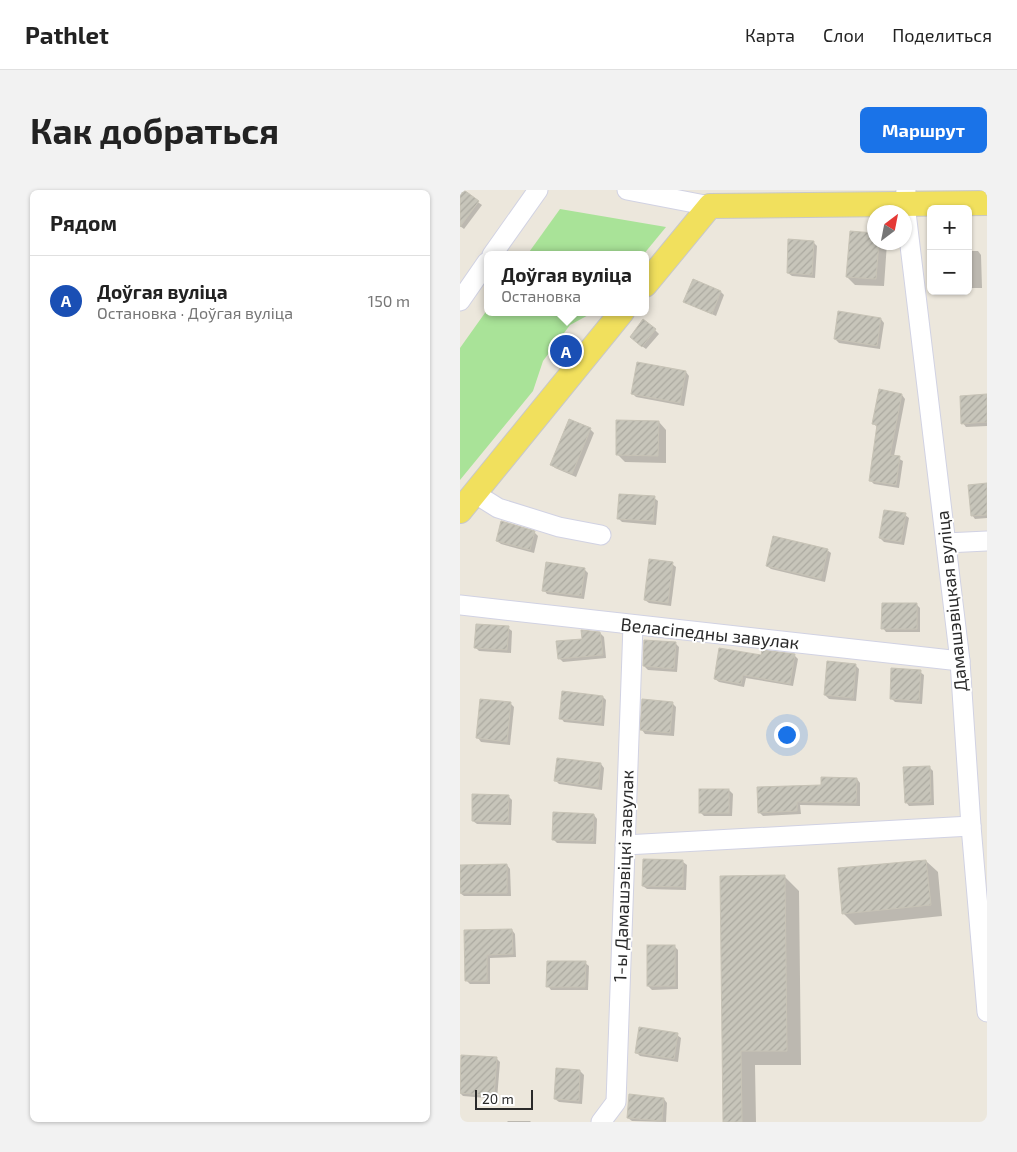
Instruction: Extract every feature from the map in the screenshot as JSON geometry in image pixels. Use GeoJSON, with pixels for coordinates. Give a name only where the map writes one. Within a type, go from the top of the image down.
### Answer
{"type":"FeatureCollection","features":[{"type":"Feature","properties":{"kind":"main road"},"geometry":{"type":"LineString","coordinates":[[649,280],[710,206],[906,197],[987,203]]}},
{"type":"Feature","properties":{"kind":"main road"},"geometry":{"type":"LineString","coordinates":[[467,502],[619,316]]}},
{"type":"Feature","properties":{"kind":"street"},"geometry":{"type":"LineString","coordinates":[[495,251],[538,190]]}},
{"type":"Feature","properties":{"kind":"street"},"geometry":{"type":"LineString","coordinates":[[627,190],[710,206]]}},
{"type":"Feature","properties":{"kind":"street","name":"Дамашэвіцкая вуліца"},"geometry":{"type":"LineString","coordinates":[[906,197],[960,661],[970,826],[987,1012]]}},
{"type":"Feature","properties":{"kind":"street"},"geometry":{"type":"LineString","coordinates":[[460,301],[484,266]]}},
{"type":"Feature","properties":{"kind":"street"},"geometry":{"type":"LineString","coordinates":[[467,502],[498,508],[558,527],[601,534]]}},
{"type":"Feature","properties":{"kind":"street"},"geometry":{"type":"LineString","coordinates":[[946,543],[987,541]]}},
{"type":"Feature","properties":{"kind":"street","name":"Веласіпедны завулак"},"geometry":{"type":"LineString","coordinates":[[460,605],[960,661]]}},
{"type":"Feature","properties":{"kind":"street","name":"1-ы Дамашэвіцкі завулак"},"geometry":{"type":"LineString","coordinates":[[601,1122],[616,1102],[633,625]]}},
{"type":"Feature","properties":{"kind":"street"},"geometry":{"type":"LineString","coordinates":[[625,845],[970,826]]}},
{"type":"Feature","properties":{"kind":"green space"},"geometry":{"type":"Polygon","coordinates":[[[560,209],[666,227],[646,251],[530,251],[560,209]]]}},
{"type":"Feature","properties":{"kind":"green space"},"geometry":{"type":"Polygon","coordinates":[[[484,314],[484,316],[587,316],[570,325],[543,361],[533,391],[460,480],[460,348],[484,314]]]}},
{"type":"Feature","properties":{"kind":"building"},"geometry":{"type":"Polygon","coordinates":[[[460,190],[464,190],[479,201],[460,227],[460,190]]]}},
{"type":"Feature","properties":{"kind":"building"},"geometry":{"type":"Polygon","coordinates":[[[850,231],[867,232],[867,250],[878,250],[876,279],[846,277],[850,231]]]}},
{"type":"Feature","properties":{"kind":"building"},"geometry":{"type":"Polygon","coordinates":[[[788,239],[814,241],[812,275],[787,273],[788,239]]]}},
{"type":"Feature","properties":{"kind":"building"},"geometry":{"type":"Polygon","coordinates":[[[693,279],[721,291],[712,314],[683,302],[693,279]]]}},
{"type":"Feature","properties":{"kind":"building"},"geometry":{"type":"Polygon","coordinates":[[[838,311],[881,318],[877,346],[834,339],[838,311]]]}},
{"type":"Feature","properties":{"kind":"building"},"geometry":{"type":"Polygon","coordinates":[[[643,319],[656,329],[642,347],[630,337],[643,319]]]}},
{"type":"Feature","properties":{"kind":"building"},"geometry":{"type":"Polygon","coordinates":[[[637,362],[686,371],[680,403],[631,394],[637,362]]]}},
{"type":"Feature","properties":{"kind":"building"},"geometry":{"type":"Polygon","coordinates":[[[879,389],[902,394],[890,455],[900,456],[896,485],[869,481],[877,425],[872,424],[879,389]]]}},
{"type":"Feature","properties":{"kind":"building"},"geometry":{"type":"Polygon","coordinates":[[[987,394],[987,422],[961,424],[960,396],[987,394]]]}},
{"type":"Feature","properties":{"kind":"building"},"geometry":{"type":"Polygon","coordinates":[[[569,419],[591,428],[572,474],[550,465],[569,419]]]}},
{"type":"Feature","properties":{"kind":"building"},"geometry":{"type":"Polygon","coordinates":[[[616,420],[659,421],[658,456],[616,455],[616,420]]]}},
{"type":"Feature","properties":{"kind":"building"},"geometry":{"type":"Polygon","coordinates":[[[987,483],[987,515],[971,516],[968,485],[987,483]]]}},
{"type":"Feature","properties":{"kind":"building"},"geometry":{"type":"Polygon","coordinates":[[[619,494],[655,496],[653,521],[617,519],[619,494]]]}},
{"type":"Feature","properties":{"kind":"building"},"geometry":{"type":"Polygon","coordinates":[[[884,510],[906,513],[901,542],[879,538],[884,510]]]}},
{"type":"Feature","properties":{"kind":"building"},"geometry":{"type":"Polygon","coordinates":[[[501,521],[535,531],[530,550],[496,541],[501,521]]]}},
{"type":"Feature","properties":{"kind":"building"},"geometry":{"type":"Polygon","coordinates":[[[773,536],[828,549],[821,579],[766,566],[773,536]]]}},
{"type":"Feature","properties":{"kind":"building"},"geometry":{"type":"Polygon","coordinates":[[[649,559],[673,562],[668,603],[644,600],[649,559]]]}},
{"type":"Feature","properties":{"kind":"building"},"geometry":{"type":"Polygon","coordinates":[[[546,562],[585,568],[581,596],[542,591],[546,562]]]}},
{"type":"Feature","properties":{"kind":"building"},"geometry":{"type":"Polygon","coordinates":[[[882,603],[917,603],[917,629],[881,629],[882,603]]]}},
{"type":"Feature","properties":{"kind":"building"},"geometry":{"type":"Polygon","coordinates":[[[476,624],[509,626],[507,650],[474,648],[476,624]]]}},
{"type":"Feature","properties":{"kind":"building"},"geometry":{"type":"Polygon","coordinates":[[[581,630],[600,632],[603,655],[558,659],[556,641],[582,639],[581,630]]]}},
{"type":"Feature","properties":{"kind":"building"},"geometry":{"type":"Polygon","coordinates":[[[644,640],[676,642],[674,669],[643,666],[644,640]]]}},
{"type":"Feature","properties":{"kind":"building"},"geometry":{"type":"Polygon","coordinates":[[[719,648],[761,655],[762,650],[795,654],[790,684],[743,675],[741,684],[714,679],[719,648]]]}},
{"type":"Feature","properties":{"kind":"building"},"geometry":{"type":"Polygon","coordinates":[[[827,661],[856,664],[853,698],[824,695],[827,661]]]}},
{"type":"Feature","properties":{"kind":"building"},"geometry":{"type":"Polygon","coordinates":[[[891,668],[921,670],[919,701],[890,699],[891,668]]]}},
{"type":"Feature","properties":{"kind":"building"},"geometry":{"type":"Polygon","coordinates":[[[562,691],[603,696],[601,723],[559,719],[562,691]]]}},
{"type":"Feature","properties":{"kind":"building"},"geometry":{"type":"Polygon","coordinates":[[[480,699],[511,702],[507,742],[476,738],[480,699]]]}},
{"type":"Feature","properties":{"kind":"building"},"geometry":{"type":"Polygon","coordinates":[[[642,699],[673,702],[670,733],[640,730],[642,699]]]}},
{"type":"Feature","properties":{"kind":"building"},"geometry":{"type":"Polygon","coordinates":[[[557,758],[601,763],[598,787],[554,781],[557,758]]]}},
{"type":"Feature","properties":{"kind":"building"},"geometry":{"type":"Polygon","coordinates":[[[930,766],[931,802],[905,803],[903,767],[930,766]]]}},
{"type":"Feature","properties":{"kind":"building"},"geometry":{"type":"Polygon","coordinates":[[[821,777],[857,778],[856,803],[797,802],[797,811],[758,813],[757,787],[821,785],[821,777]]]}},
{"type":"Feature","properties":{"kind":"building"},"geometry":{"type":"Polygon","coordinates":[[[699,789],[729,789],[729,813],[699,813],[699,789]]]}},
{"type":"Feature","properties":{"kind":"building"},"geometry":{"type":"Polygon","coordinates":[[[472,794],[509,795],[508,822],[472,821],[472,794]]]}},
{"type":"Feature","properties":{"kind":"building"},"geometry":{"type":"Polygon","coordinates":[[[553,812],[594,814],[593,841],[552,840],[553,812]]]}},
{"type":"Feature","properties":{"kind":"building"},"geometry":{"type":"Polygon","coordinates":[[[643,859],[683,860],[683,887],[642,886],[643,859]]]}},
{"type":"Feature","properties":{"kind":"building"},"geometry":{"type":"Polygon","coordinates":[[[926,860],[931,905],[842,914],[838,868],[926,860]]]}},
{"type":"Feature","properties":{"kind":"building"},"geometry":{"type":"Polygon","coordinates":[[[507,864],[507,893],[460,893],[460,865],[507,864]]]}},
{"type":"Feature","properties":{"kind":"building"},"geometry":{"type":"Polygon","coordinates":[[[785,875],[787,1051],[741,1051],[742,1122],[723,1122],[720,876],[785,875]]]}},
{"type":"Feature","properties":{"kind":"building"},"geometry":{"type":"Polygon","coordinates":[[[512,929],[513,954],[487,955],[487,981],[465,981],[464,930],[512,929]]]}},
{"type":"Feature","properties":{"kind":"building"},"geometry":{"type":"Polygon","coordinates":[[[647,945],[675,945],[675,986],[647,986],[647,945]]]}},
{"type":"Feature","properties":{"kind":"building"},"geometry":{"type":"Polygon","coordinates":[[[547,961],[586,961],[585,987],[546,987],[547,961]]]}},
{"type":"Feature","properties":{"kind":"building"},"geometry":{"type":"Polygon","coordinates":[[[639,1027],[678,1033],[674,1059],[635,1053],[639,1027]]]}},
{"type":"Feature","properties":{"kind":"building"},"geometry":{"type":"Polygon","coordinates":[[[461,1055],[497,1057],[494,1096],[460,1093],[461,1055]]]}},
{"type":"Feature","properties":{"kind":"building"},"geometry":{"type":"Polygon","coordinates":[[[556,1068],[580,1070],[579,1101],[554,1099],[556,1068]]]}},
{"type":"Feature","properties":{"kind":"building"},"geometry":{"type":"Polygon","coordinates":[[[629,1094],[664,1098],[662,1121],[627,1118],[629,1094]]]}},
{"type":"Feature","properties":{"kind":"place","name":"Доўгая вуліца"},"geometry":{"type":"Point","coordinates":[566,351]}}]}
